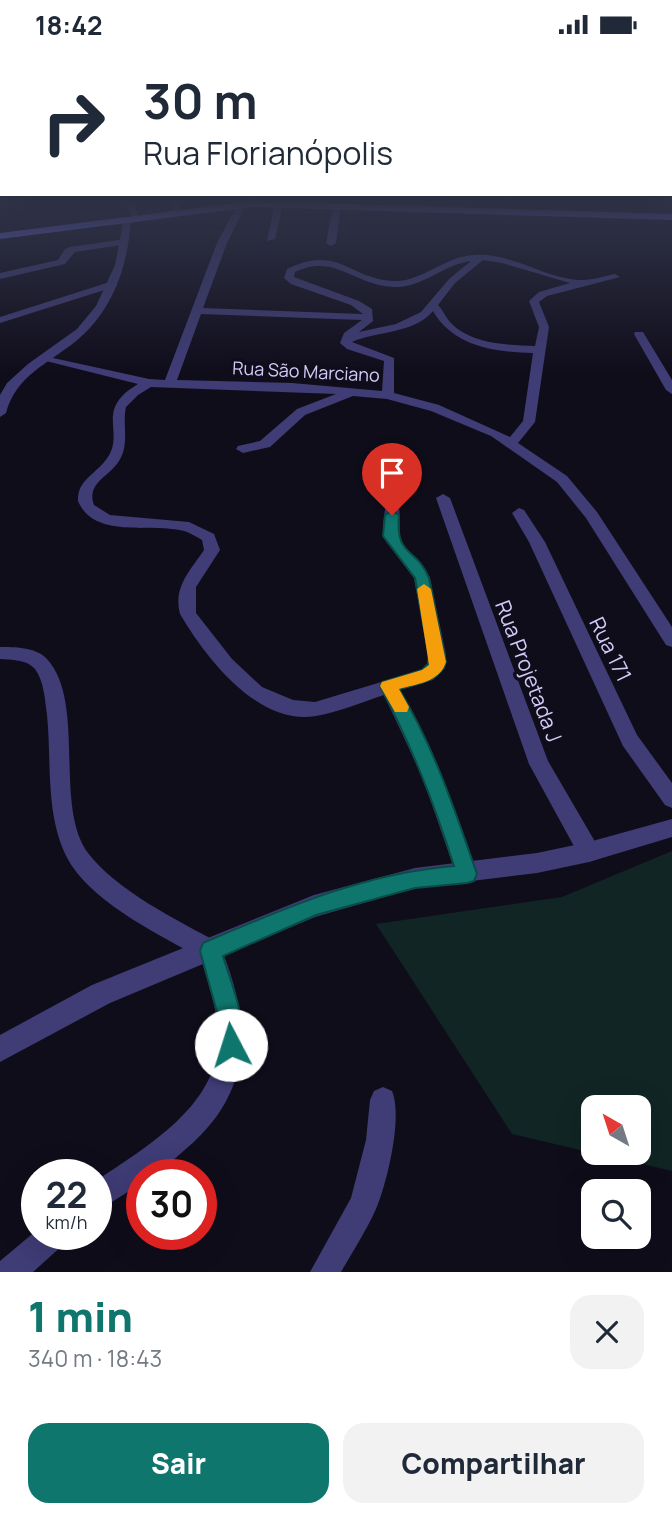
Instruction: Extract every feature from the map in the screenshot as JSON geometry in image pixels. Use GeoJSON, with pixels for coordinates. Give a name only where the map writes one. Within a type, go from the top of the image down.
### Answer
{"type":"FeatureCollection","features":[{"type":"Feature","properties":{"kind":"street"},"geometry":{"type":"LineString","coordinates":[[0,276],[62,262],[64,258]]}},
{"type":"Feature","properties":{"kind":"street"},"geometry":{"type":"LineString","coordinates":[[0,410],[9,387],[20,375],[82,330],[102,306],[121,267],[122,258]]}},
{"type":"Feature","properties":{"kind":"street"},"geometry":{"type":"LineString","coordinates":[[170,383],[217,258]]}},
{"type":"Feature","properties":{"kind":"street"},"geometry":{"type":"LineString","coordinates":[[369,317],[363,306],[295,282],[288,274],[298,266],[324,261],[381,282],[397,284],[421,277],[453,262],[480,258]]}},
{"type":"Feature","properties":{"kind":"street"},"geometry":{"type":"LineString","coordinates":[[346,339],[381,332],[413,321],[433,306],[460,272],[481,258]]}},
{"type":"Feature","properties":{"kind":"street"},"geometry":{"type":"LineString","coordinates":[[482,258],[506,260],[551,276],[583,283]]}},
{"type":"Feature","properties":{"kind":"street"},"geometry":{"type":"LineString","coordinates":[[512,442],[529,422],[538,350],[544,327],[534,301],[542,294],[615,277]]}},
{"type":"Feature","properties":{"kind":"street"},"geometry":{"type":"LineString","coordinates":[[0,320],[113,284]]}},
{"type":"Feature","properties":{"kind":"street"},"geometry":{"type":"LineString","coordinates":[[433,306],[449,328],[474,340],[499,348],[538,350]]}},
{"type":"Feature","properties":{"kind":"street"},"geometry":{"type":"LineString","coordinates":[[198,311],[369,317]]}},
{"type":"Feature","properties":{"kind":"street"},"geometry":{"type":"LineString","coordinates":[[346,339],[369,317]]}},
{"type":"Feature","properties":{"kind":"street"},"geometry":{"type":"LineString","coordinates":[[639,334],[672,390]]}},
{"type":"Feature","properties":{"kind":"street"},"geometry":{"type":"LineString","coordinates":[[346,339],[346,343],[352,347],[382,355],[390,360],[388,395]]}},
{"type":"Feature","properties":{"kind":"street","name":"Rua São Marciano"},"geometry":{"type":"LineString","coordinates":[[44,359],[149,383],[388,395],[435,408],[512,442],[562,479],[592,515],[672,641]]}},
{"type":"Feature","properties":{"kind":"street"},"geometry":{"type":"LineString","coordinates":[[149,383],[128,396],[117,410],[117,451],[114,460],[87,486],[84,495],[87,506],[99,517],[109,520],[189,527],[209,537],[212,550],[191,577],[184,603],[188,614],[236,676],[261,696],[288,708],[315,709],[427,675],[436,668],[438,662],[422,578],[390,536],[394,494]]}},
{"type":"Feature","properties":{"kind":"street"},"geometry":{"type":"LineString","coordinates":[[243,449],[267,446],[280,436],[300,412],[355,392]]}},
{"type":"Feature","properties":{"kind":"street","name":"Rua Projetada J"},"geometry":{"type":"LineString","coordinates":[[443,498],[539,764],[589,852]]}},
{"type":"Feature","properties":{"kind":"street","name":"Rua 171"},"geometry":{"type":"LineString","coordinates":[[519,513],[537,542],[630,740],[672,799]]}},
{"type":"Feature","properties":{"kind":"street"},"geometry":{"type":"LineString","coordinates":[[0,653],[30,656],[42,665],[48,677],[54,703],[68,831],[79,858],[106,883],[170,928],[211,951],[228,1012],[231,1045],[224,1078],[212,1103],[182,1135],[112,1186]]}},
{"type":"Feature","properties":{"kind":"street"},"geometry":{"type":"LineString","coordinates":[[388,686],[408,719],[442,800],[467,874]]}},
{"type":"Feature","properties":{"kind":"street"},"geometry":{"type":"LineString","coordinates":[[0,1049],[101,994],[211,951],[314,906],[415,879],[467,874],[589,852],[672,828]]}},
{"type":"Feature","properties":{"kind":"street"},"geometry":{"type":"LineString","coordinates":[[326,1272],[364,1203],[380,1140],[383,1100]]}},
{"type":"Feature","properties":{"kind":"street"},"geometry":{"type":"LineString","coordinates":[[11,1272],[36,1250]]}},
{"type":"Feature","properties":{"kind":"green space"},"geometry":{"type":"Polygon","coordinates":[[[672,851],[672,1171],[647,1165],[651,1165],[651,1095],[581,1095],[581,1150],[512,1134],[376,924],[562,897],[672,851]]]}},
{"type":"Feature","properties":{"kind":"slow traffic"},"geometry":{"type":"LineString","coordinates":[[401,707],[388,686],[427,675],[436,668],[438,662],[424,589]]}},
{"type":"Feature","properties":{"kind":"route"},"geometry":{"type":"LineString","coordinates":[[231,1045],[228,1012],[211,951],[314,906],[415,879],[467,874],[442,800],[408,719],[388,686],[427,675],[436,668],[438,662],[422,578],[390,536],[392,515]]}}]}
